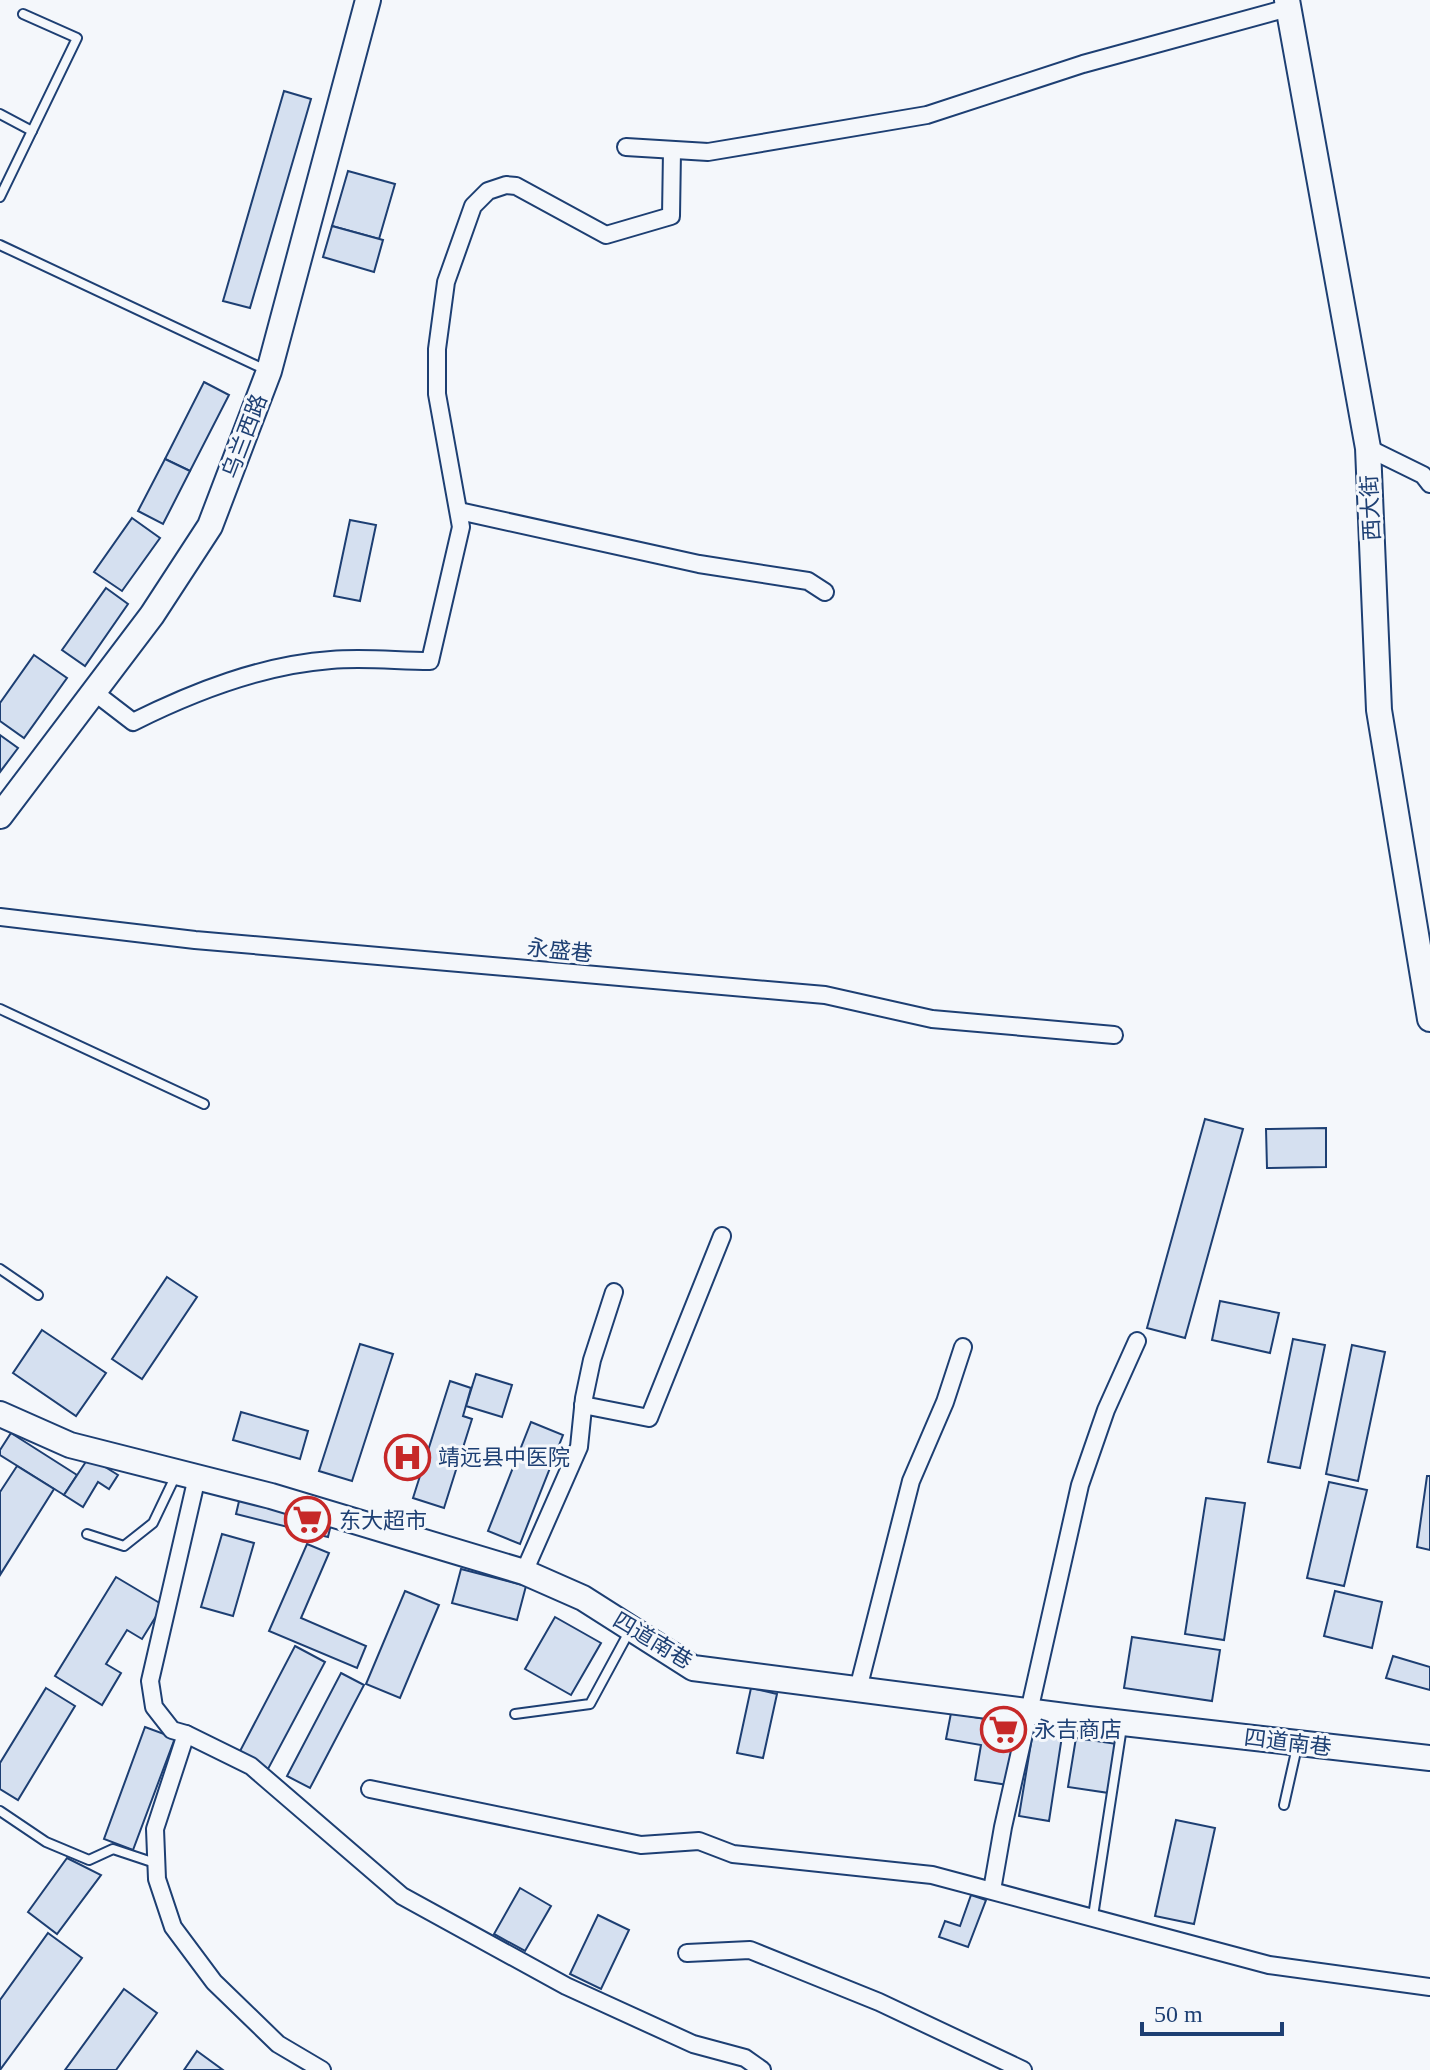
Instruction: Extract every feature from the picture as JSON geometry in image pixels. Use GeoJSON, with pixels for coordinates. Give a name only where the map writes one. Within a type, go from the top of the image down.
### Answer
{"type":"FeatureCollection","features":[{"type":"Feature","properties":{"kind":"main road","name":"乌兰西路"},"geometry":{"type":"LineString","coordinates":[[0,816],[152,615],[210,526],[269,371],[368,0]]}},
{"type":"Feature","properties":{"kind":"main road","name":"西大街"},"geometry":{"type":"LineString","coordinates":[[1287,4],[1368,448],[1379,710],[1430,1019]]}},
{"type":"Feature","properties":{"kind":"main road","name":"四道南巷"},"geometry":{"type":"LineString","coordinates":[[0,1414],[70,1445],[271,1496],[524,1572],[583,1598],[693,1668],[1123,1723],[1430,1758]]}},
{"type":"Feature","properties":{"kind":"street"},"geometry":{"type":"LineString","coordinates":[[626,147],[708,152],[927,115],[1083,64],[1287,4]]}},
{"type":"Feature","properties":{"kind":"street"},"geometry":{"type":"LineString","coordinates":[[94,692],[133,722],[227,682],[297,665],[333,659],[430,661],[461,527],[437,394],[437,349],[446,282],[473,206],[488,191],[506,185],[516,186],[606,235],[643,226],[671,216],[672,151]]}},
{"type":"Feature","properties":{"kind":"street"},"geometry":{"type":"LineString","coordinates":[[1368,448],[1423,475],[1430,484]]}},
{"type":"Feature","properties":{"kind":"street"},"geometry":{"type":"LineString","coordinates":[[459,511],[699,564],[808,581],[825,592]]}},
{"type":"Feature","properties":{"kind":"street","name":"永盛巷"},"geometry":{"type":"LineString","coordinates":[[0,917],[195,940],[825,995],[932,1019],[1114,1035]]}},
{"type":"Feature","properties":{"kind":"street"},"geometry":{"type":"LineString","coordinates":[[583,1405],[649,1418],[722,1236]]}},
{"type":"Feature","properties":{"kind":"street"},"geometry":{"type":"LineString","coordinates":[[524,1572],[579,1447],[592,1360],[614,1292]]}},
{"type":"Feature","properties":{"kind":"street"},"geometry":{"type":"LineString","coordinates":[[992,1890],[1003,1827],[1080,1485],[1106,1410],[1137,1341]]}},
{"type":"Feature","properties":{"kind":"street"},"geometry":{"type":"LineString","coordinates":[[858,1689],[911,1481],[945,1402],[963,1347]]}},
{"type":"Feature","properties":{"kind":"street"},"geometry":{"type":"LineString","coordinates":[[187,1475],[150,1681],[154,1707],[172,1730],[251,1766],[402,1896],[566,1986],[693,2044],[745,2058],[762,2070]]}},
{"type":"Feature","properties":{"kind":"street"},"geometry":{"type":"LineString","coordinates":[[186,1734],[155,1829],[157,1879],[173,1927],[214,1982],[278,2044],[322,2070]]}},
{"type":"Feature","properties":{"kind":"street"},"geometry":{"type":"LineString","coordinates":[[370,1789],[641,1845],[699,1841],[733,1854],[932,1875],[1269,1965],[1430,1987]]}},
{"type":"Feature","properties":{"kind":"street"},"geometry":{"type":"LineString","coordinates":[[687,1953],[750,1950],[879,2002],[1023,2070]]}},
{"type":"Feature","properties":{"kind":"lane"},"geometry":{"type":"LineString","coordinates":[[0,197],[77,38],[23,14]]}},
{"type":"Feature","properties":{"kind":"lane"},"geometry":{"type":"LineString","coordinates":[[0,114],[32,131]]}},
{"type":"Feature","properties":{"kind":"lane"},"geometry":{"type":"LineString","coordinates":[[0,245],[269,371]]}},
{"type":"Feature","properties":{"kind":"lane"},"geometry":{"type":"LineString","coordinates":[[0,1009],[204,1104]]}},
{"type":"Feature","properties":{"kind":"lane"},"geometry":{"type":"LineString","coordinates":[[0,1269],[38,1295]]}},
{"type":"Feature","properties":{"kind":"lane"},"geometry":{"type":"LineString","coordinates":[[87,1534],[124,1546],[153,1523],[187,1475]]}},
{"type":"Feature","properties":{"kind":"lane"},"geometry":{"type":"LineString","coordinates":[[515,1714],[590,1704],[631,1627]]}},
{"type":"Feature","properties":{"kind":"lane"},"geometry":{"type":"LineString","coordinates":[[1093,1916],[1123,1723]]}},
{"type":"Feature","properties":{"kind":"lane"},"geometry":{"type":"LineString","coordinates":[[1284,1805],[1298,1743]]}},
{"type":"Feature","properties":{"kind":"lane"},"geometry":{"type":"LineString","coordinates":[[0,1811],[46,1842],[89,1860],[113,1849],[155,1863]]}},
{"type":"Feature","properties":{"kind":"building"},"geometry":{"type":"Polygon","coordinates":[[[284,91],[311,99],[250,308],[223,301],[284,91]]]}},
{"type":"Feature","properties":{"kind":"building"},"geometry":{"type":"Polygon","coordinates":[[[348,171],[395,184],[379,239],[332,226],[348,171]]]}},
{"type":"Feature","properties":{"kind":"building"},"geometry":{"type":"Polygon","coordinates":[[[332,226],[383,240],[374,272],[323,257],[332,226]]]}},
{"type":"Feature","properties":{"kind":"building"},"geometry":{"type":"Polygon","coordinates":[[[204,382],[229,395],[190,471],[165,459],[204,382]]]}},
{"type":"Feature","properties":{"kind":"building"},"geometry":{"type":"Polygon","coordinates":[[[165,459],[190,471],[163,524],[138,511],[165,459]]]}},
{"type":"Feature","properties":{"kind":"building"},"geometry":{"type":"Polygon","coordinates":[[[132,518],[160,538],[122,591],[94,572],[132,518]]]}},
{"type":"Feature","properties":{"kind":"building"},"geometry":{"type":"Polygon","coordinates":[[[350,520],[376,525],[360,601],[334,596],[350,520]]]}},
{"type":"Feature","properties":{"kind":"building"},"geometry":{"type":"Polygon","coordinates":[[[106,588],[128,604],[85,666],[62,650],[106,588]]]}},
{"type":"Feature","properties":{"kind":"building"},"geometry":{"type":"Polygon","coordinates":[[[34,655],[67,678],[24,738],[0,721],[0,703],[34,655]]]}},
{"type":"Feature","properties":{"kind":"building"},"geometry":{"type":"Polygon","coordinates":[[[0,735],[18,748],[0,772],[0,735]]]}},
{"type":"Feature","properties":{"kind":"building"},"geometry":{"type":"Polygon","coordinates":[[[1205,1119],[1243,1129],[1185,1338],[1147,1328],[1205,1119]]]}},
{"type":"Feature","properties":{"kind":"building"},"geometry":{"type":"Polygon","coordinates":[[[1326,1128],[1326,1167],[1267,1168],[1266,1129],[1326,1128]]]}},
{"type":"Feature","properties":{"kind":"building"},"geometry":{"type":"Polygon","coordinates":[[[167,1277],[197,1297],[142,1379],[112,1359],[167,1277]]]}},
{"type":"Feature","properties":{"kind":"building"},"geometry":{"type":"Polygon","coordinates":[[[1220,1301],[1279,1313],[1270,1353],[1212,1340],[1220,1301]]]}},
{"type":"Feature","properties":{"kind":"building"},"geometry":{"type":"Polygon","coordinates":[[[42,1330],[106,1373],[76,1416],[13,1373],[42,1330]]]}},
{"type":"Feature","properties":{"kind":"building"},"geometry":{"type":"Polygon","coordinates":[[[1293,1339],[1325,1345],[1300,1468],[1268,1462],[1293,1339]]]}},
{"type":"Feature","properties":{"kind":"building"},"geometry":{"type":"Polygon","coordinates":[[[360,1344],[393,1354],[352,1481],[319,1471],[360,1344]]]}},
{"type":"Feature","properties":{"kind":"building"},"geometry":{"type":"Polygon","coordinates":[[[1352,1345],[1385,1352],[1358,1481],[1326,1474],[1352,1345]]]}},
{"type":"Feature","properties":{"kind":"building"},"geometry":{"type":"Polygon","coordinates":[[[476,1374],[512,1385],[502,1417],[466,1406],[476,1374]]]}},
{"type":"Feature","properties":{"kind":"building"},"geometry":{"type":"Polygon","coordinates":[[[450,1381],[471,1388],[463,1416],[472,1419],[444,1508],[413,1498],[450,1381]]]}},
{"type":"Feature","properties":{"kind":"building"},"geometry":{"type":"Polygon","coordinates":[[[241,1412],[308,1431],[300,1459],[233,1440],[241,1412]]]}},
{"type":"Feature","properties":{"kind":"building"},"geometry":{"type":"Polygon","coordinates":[[[531,1422],[563,1435],[520,1544],[488,1531],[531,1422]]]}},
{"type":"Feature","properties":{"kind":"building"},"geometry":{"type":"Polygon","coordinates":[[[11,1433],[77,1475],[64,1495],[0,1455],[11,1433]]]}},
{"type":"Feature","properties":{"kind":"building"},"geometry":{"type":"Polygon","coordinates":[[[89,1457],[118,1475],[109,1489],[98,1482],[83,1507],[64,1495],[89,1457]]]}},
{"type":"Feature","properties":{"kind":"building"},"geometry":{"type":"Polygon","coordinates":[[[17,1466],[54,1489],[0,1575],[0,1492],[17,1466]]]}},
{"type":"Feature","properties":{"kind":"building"},"geometry":{"type":"Polygon","coordinates":[[[1427,1476],[1430,1476],[1430,1550],[1417,1547],[1427,1476]]]}},
{"type":"Feature","properties":{"kind":"building"},"geometry":{"type":"Polygon","coordinates":[[[1329,1482],[1367,1490],[1344,1586],[1307,1578],[1329,1482]]]}},
{"type":"Feature","properties":{"kind":"building"},"geometry":{"type":"Polygon","coordinates":[[[240,1497],[332,1520],[328,1537],[236,1514],[240,1497]]]}},
{"type":"Feature","properties":{"kind":"building"},"geometry":{"type":"Polygon","coordinates":[[[1206,1498],[1245,1503],[1224,1640],[1185,1634],[1206,1498]]]}},
{"type":"Feature","properties":{"kind":"building"},"geometry":{"type":"Polygon","coordinates":[[[222,1534],[254,1543],[233,1616],[201,1607],[222,1534]]]}},
{"type":"Feature","properties":{"kind":"building"},"geometry":{"type":"Polygon","coordinates":[[[307,1544],[329,1553],[301,1618],[366,1646],[357,1668],[269,1631],[307,1544]]]}},
{"type":"Feature","properties":{"kind":"building"},"geometry":{"type":"Polygon","coordinates":[[[461,1569],[526,1586],[517,1620],[452,1603],[461,1569]]]}},
{"type":"Feature","properties":{"kind":"building"},"geometry":{"type":"Polygon","coordinates":[[[116,1577],[163,1605],[142,1639],[127,1630],[106,1664],[121,1673],[102,1705],[55,1676],[116,1577]]]}},
{"type":"Feature","properties":{"kind":"building"},"geometry":{"type":"Polygon","coordinates":[[[405,1591],[439,1605],[400,1698],[366,1684],[405,1591]]]}},
{"type":"Feature","properties":{"kind":"building"},"geometry":{"type":"Polygon","coordinates":[[[1335,1591],[1382,1602],[1372,1648],[1324,1636],[1335,1591]]]}},
{"type":"Feature","properties":{"kind":"building"},"geometry":{"type":"Polygon","coordinates":[[[555,1617],[601,1643],[571,1695],[525,1669],[555,1617]]]}},
{"type":"Feature","properties":{"kind":"building"},"geometry":{"type":"Polygon","coordinates":[[[1132,1637],[1220,1650],[1212,1701],[1124,1688],[1132,1637]]]}},
{"type":"Feature","properties":{"kind":"building"},"geometry":{"type":"Polygon","coordinates":[[[295,1646],[325,1662],[268,1769],[239,1753],[295,1646]]]}},
{"type":"Feature","properties":{"kind":"building"},"geometry":{"type":"Polygon","coordinates":[[[1393,1656],[1430,1667],[1430,1690],[1386,1678],[1393,1656]]]}},
{"type":"Feature","properties":{"kind":"building"},"geometry":{"type":"Polygon","coordinates":[[[341,1673],[364,1685],[310,1788],[287,1776],[341,1673]]]}},
{"type":"Feature","properties":{"kind":"building"},"geometry":{"type":"Polygon","coordinates":[[[46,1688],[75,1706],[18,1800],[0,1789],[0,1763],[46,1688]]]}},
{"type":"Feature","properties":{"kind":"building"},"geometry":{"type":"Polygon","coordinates":[[[751,1688],[777,1694],[763,1758],[737,1753],[751,1688]]]}},
{"type":"Feature","properties":{"kind":"building"},"geometry":{"type":"Polygon","coordinates":[[[951,1713],[1019,1725],[1008,1785],[975,1780],[981,1745],[946,1739],[951,1713]]]}},
{"type":"Feature","properties":{"kind":"building"},"geometry":{"type":"Polygon","coordinates":[[[145,1727],[175,1738],[133,1850],[104,1839],[145,1727]]]}},
{"type":"Feature","properties":{"kind":"building"},"geometry":{"type":"Polygon","coordinates":[[[1033,1731],[1062,1736],[1049,1821],[1019,1816],[1033,1731]]]}},
{"type":"Feature","properties":{"kind":"building"},"geometry":{"type":"Polygon","coordinates":[[[1076,1738],[1117,1744],[1109,1793],[1068,1787],[1076,1738]]]}},
{"type":"Feature","properties":{"kind":"building"},"geometry":{"type":"Polygon","coordinates":[[[1176,1820],[1215,1828],[1194,1924],[1155,1916],[1176,1820]]]}},
{"type":"Feature","properties":{"kind":"building"},"geometry":{"type":"Polygon","coordinates":[[[67,1858],[101,1875],[57,1934],[28,1912],[67,1858]]]}},
{"type":"Feature","properties":{"kind":"building"},"geometry":{"type":"Polygon","coordinates":[[[520,1888],[551,1906],[525,1951],[494,1934],[520,1888]]]}},
{"type":"Feature","properties":{"kind":"building"},"geometry":{"type":"Polygon","coordinates":[[[971,1895],[986,1900],[968,1947],[939,1937],[945,1921],[960,1926],[971,1895]]]}},
{"type":"Feature","properties":{"kind":"building"},"geometry":{"type":"Polygon","coordinates":[[[598,1915],[629,1930],[601,1989],[570,1974],[598,1915]]]}},
{"type":"Feature","properties":{"kind":"building"},"geometry":{"type":"Polygon","coordinates":[[[48,1933],[82,1958],[0,2070],[0,2000],[48,1933]]]}},
{"type":"Feature","properties":{"kind":"building"},"geometry":{"type":"Polygon","coordinates":[[[124,1989],[157,2013],[116,2070],[65,2070],[124,1989]]]}},
{"type":"Feature","properties":{"kind":"building"},"geometry":{"type":"Polygon","coordinates":[[[197,2051],[223,2070],[184,2070],[197,2051]]]}},
{"type":"Feature","properties":{"kind":"place","name":"靖远县中医院"},"geometry":{"type":"Point","coordinates":[407,1457]}},
{"type":"Feature","properties":{"kind":"place","name":"东大超市"},"geometry":{"type":"Point","coordinates":[308,1520]}},
{"type":"Feature","properties":{"kind":"place","name":"永吉商店"},"geometry":{"type":"Point","coordinates":[1003,1729]}}]}
